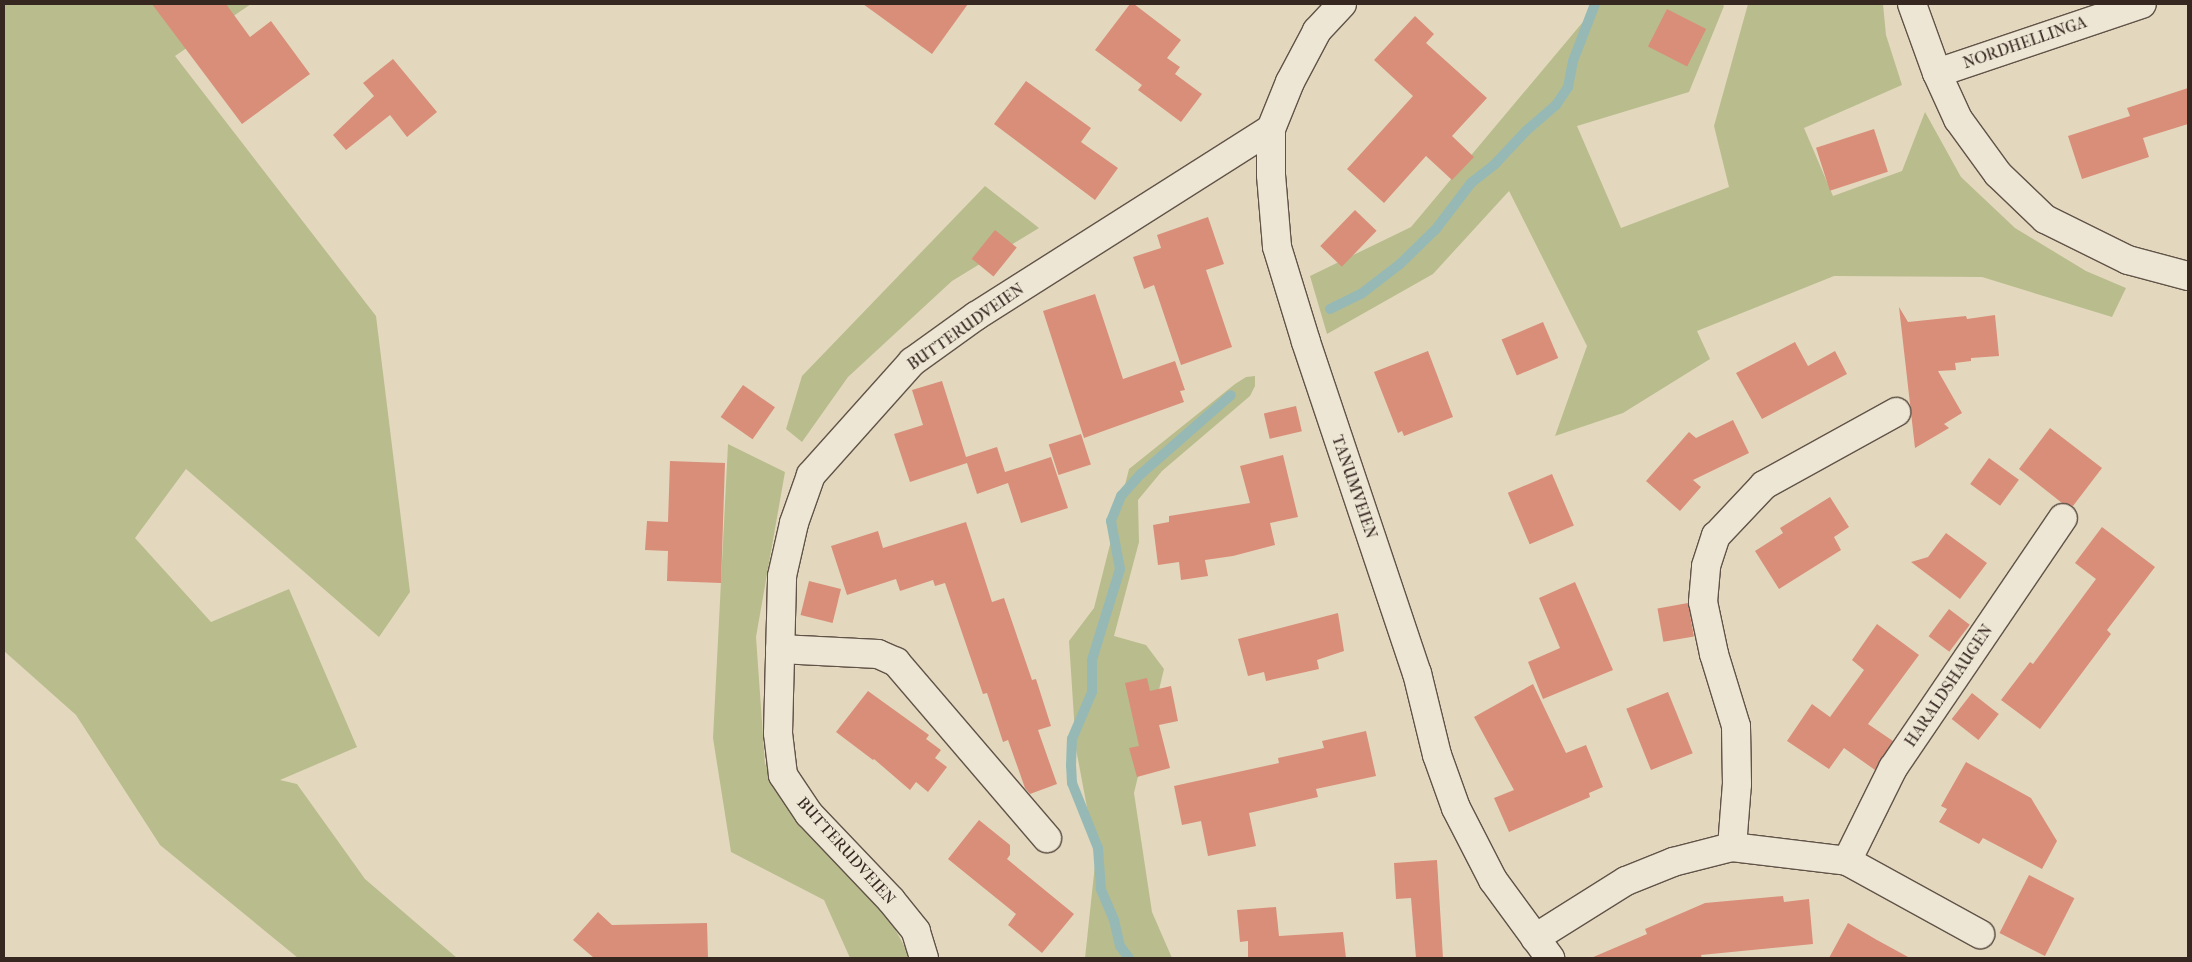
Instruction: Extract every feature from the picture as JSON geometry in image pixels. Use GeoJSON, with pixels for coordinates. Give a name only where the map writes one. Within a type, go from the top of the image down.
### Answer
{"type":"FeatureCollection","features":[{"type":"Feature","properties":{"kind":"street","name":"TANUMVEIEN"},"geometry":{"type":"LineString","coordinates":[[1342,4],[1317,31],[1290,82],[1271,129],[1271,175],[1277,247],[1306,342],[1417,673],[1437,755],[1456,808],[1492,880],[1543,948]]}},
{"type":"Feature","properties":{"kind":"street"},"geometry":{"type":"LineString","coordinates":[[1912,4],[1937,73],[1958,119],[1998,174],[2046,219],[2128,260],[2188,276]]}},
{"type":"Feature","properties":{"kind":"street","name":"NORDHELLINGA"},"geometry":{"type":"LineString","coordinates":[[1937,73],[2142,4]]}},
{"type":"Feature","properties":{"kind":"street","name":"BUTTERUDVEIEN"},"geometry":{"type":"LineString","coordinates":[[924,958],[916,931],[892,900],[809,814],[783,775],[778,733],[782,576],[794,523],[812,475],[912,362],[976,316],[1271,129]]}},
{"type":"Feature","properties":{"kind":"street"},"geometry":{"type":"LineString","coordinates":[[1732,847],[1737,784],[1736,726],[1714,654],[1703,602],[1706,566],[1716,536],[1764,485],[1896,412]]}},
{"type":"Feature","properties":{"kind":"street","name":"HARALDSHAUGEN"},"geometry":{"type":"LineString","coordinates":[[1847,861],[1893,768],[2063,518]]}},
{"type":"Feature","properties":{"kind":"street"},"geometry":{"type":"LineString","coordinates":[[780,649],[878,654],[896,662],[1046,838]]}},
{"type":"Feature","properties":{"kind":"street"},"geometry":{"type":"LineString","coordinates":[[1543,948],[1626,881],[1673,862],[1732,847],[1847,861],[1980,934]]}},
{"type":"Feature","properties":{"kind":"green space"},"geometry":{"type":"Polygon","coordinates":[[[4,4],[251,4],[175,56],[376,316],[410,592],[379,637],[186,469],[135,538],[211,622],[289,589],[357,747],[280,780],[297,784],[365,879],[457,958],[298,958],[160,845],[76,715],[4,651],[4,4]]]}},
{"type":"Feature","properties":{"kind":"green space"},"geometry":{"type":"Polygon","coordinates":[[[1598,4],[1722,4],[1724,6],[1689,92],[1577,126],[1621,228],[1729,187],[1714,126],[1748,4],[1883,4],[1886,35],[1902,85],[1804,128],[1833,196],[1902,171],[1925,112],[1961,177],[2015,228],[2086,271],[2126,288],[2112,317],[1982,277],[1834,276],[1697,331],[1710,359],[1623,413],[1555,436],[1587,346],[1509,191],[1433,274],[1327,334],[1310,276],[1411,227],[1598,4]]]}},
{"type":"Feature","properties":{"kind":"green space"},"geometry":{"type":"Polygon","coordinates":[[[985,186],[1039,228],[952,281],[848,377],[802,442],[786,429],[802,376],[985,186]]]}},
{"type":"Feature","properties":{"kind":"green space"},"geometry":{"type":"Polygon","coordinates":[[[1255,376],[1255,386],[1250,396],[1162,471],[1138,500],[1139,542],[1114,636],[1146,645],[1164,669],[1134,793],[1152,912],[1172,958],[1085,958],[1096,855],[1076,749],[1069,641],[1094,608],[1129,469],[1235,384],[1246,377],[1255,376]]]}},
{"type":"Feature","properties":{"kind":"green space"},"geometry":{"type":"Polygon","coordinates":[[[728,444],[785,472],[756,637],[765,764],[811,829],[877,896],[907,951],[907,958],[850,958],[824,900],[731,852],[713,738],[728,444]]]}},
{"type":"Feature","properties":{"kind":"building"},"geometry":{"type":"Polygon","coordinates":[[[152,4],[226,4],[250,37],[271,21],[310,74],[242,124],[152,4]]]}},
{"type":"Feature","properties":{"kind":"building"},"geometry":{"type":"Polygon","coordinates":[[[863,4],[968,4],[932,54],[863,4]]]}},
{"type":"Feature","properties":{"kind":"building"},"geometry":{"type":"Polygon","coordinates":[[[1130,4],[1134,4],[1181,40],[1167,58],[1180,67],[1175,74],[1202,94],[1181,122],[1138,90],[1142,85],[1095,50],[1130,4]]]}},
{"type":"Feature","properties":{"kind":"building"},"geometry":{"type":"Polygon","coordinates":[[[1667,9],[1706,29],[1687,66],[1648,46],[1667,9]]]}},
{"type":"Feature","properties":{"kind":"building"},"geometry":{"type":"Polygon","coordinates":[[[1415,16],[1434,34],[1426,43],[1487,98],[1452,136],[1474,157],[1452,180],[1426,156],[1384,203],[1347,169],[1413,96],[1374,60],[1415,16]]]}},
{"type":"Feature","properties":{"kind":"building"},"geometry":{"type":"Polygon","coordinates":[[[393,59],[437,112],[407,137],[390,115],[346,150],[333,135],[374,96],[363,83],[393,59]]]}},
{"type":"Feature","properties":{"kind":"building"},"geometry":{"type":"Polygon","coordinates":[[[1026,81],[1091,128],[1081,142],[1118,168],[1095,200],[994,124],[1026,81]]]}},
{"type":"Feature","properties":{"kind":"building"},"geometry":{"type":"Polygon","coordinates":[[[2188,88],[2188,124],[2143,138],[2149,157],[2082,179],[2068,136],[2130,116],[2127,108],[2188,88]]]}},
{"type":"Feature","properties":{"kind":"building"},"geometry":{"type":"Polygon","coordinates":[[[1874,129],[1888,172],[1830,191],[1816,148],[1874,129]]]}},
{"type":"Feature","properties":{"kind":"building"},"geometry":{"type":"Polygon","coordinates":[[[1355,210],[1377,231],[1342,267],[1320,246],[1355,210]]]}},
{"type":"Feature","properties":{"kind":"building"},"geometry":{"type":"Polygon","coordinates":[[[1208,217],[1224,264],[1206,270],[1232,347],[1181,365],[1154,285],[1144,289],[1133,257],[1161,248],[1157,235],[1208,217]]]}},
{"type":"Feature","properties":{"kind":"building"},"geometry":{"type":"Polygon","coordinates":[[[995,230],[1017,248],[993,276],[972,259],[995,230]]]}},
{"type":"Feature","properties":{"kind":"building"},"geometry":{"type":"Polygon","coordinates":[[[1095,294],[1123,379],[1175,361],[1185,390],[1180,391],[1184,402],[1084,438],[1043,311],[1095,294]]]}},
{"type":"Feature","properties":{"kind":"building"},"geometry":{"type":"Polygon","coordinates":[[[1899,307],[1908,322],[1966,316],[1967,319],[1995,315],[1999,356],[1971,358],[1971,361],[1955,363],[1956,370],[1938,371],[1962,413],[1944,424],[1949,428],[1915,448],[1899,307]]]}},
{"type":"Feature","properties":{"kind":"building"},"geometry":{"type":"Polygon","coordinates":[[[1543,322],[1558,358],[1517,375],[1502,340],[1543,322]]]}},
{"type":"Feature","properties":{"kind":"building"},"geometry":{"type":"Polygon","coordinates":[[[1795,342],[1808,366],[1835,351],[1847,374],[1762,419],[1736,373],[1795,342]]]}},
{"type":"Feature","properties":{"kind":"building"},"geometry":{"type":"Polygon","coordinates":[[[1428,351],[1453,417],[1404,436],[1402,431],[1398,433],[1374,372],[1428,351]]]}},
{"type":"Feature","properties":{"kind":"building"},"geometry":{"type":"Polygon","coordinates":[[[942,381],[966,457],[997,447],[1005,472],[1051,457],[1068,508],[1021,523],[1008,483],[977,494],[967,463],[910,482],[894,434],[923,425],[912,390],[942,381]]]}},
{"type":"Feature","properties":{"kind":"building"},"geometry":{"type":"Polygon","coordinates":[[[743,385],[775,407],[753,439],[721,417],[743,385]]]}},
{"type":"Feature","properties":{"kind":"building"},"geometry":{"type":"Polygon","coordinates":[[[1296,406],[1302,431],[1270,439],[1264,413],[1296,406]]]}},
{"type":"Feature","properties":{"kind":"building"},"geometry":{"type":"Polygon","coordinates":[[[1733,420],[1749,453],[1693,480],[1701,487],[1680,511],[1646,481],[1689,432],[1696,438],[1733,420]]]}},
{"type":"Feature","properties":{"kind":"building"},"geometry":{"type":"Polygon","coordinates":[[[2050,428],[2102,468],[2073,506],[2062,503],[2019,469],[2050,428]]]}},
{"type":"Feature","properties":{"kind":"building"},"geometry":{"type":"Polygon","coordinates":[[[1081,434],[1091,464],[1059,475],[1049,445],[1081,434]]]}},
{"type":"Feature","properties":{"kind":"building"},"geometry":{"type":"Polygon","coordinates":[[[1283,455],[1298,517],[1270,523],[1275,545],[1233,556],[1205,560],[1208,576],[1181,580],[1179,562],[1158,565],[1153,525],[1169,522],[1169,516],[1250,503],[1240,466],[1283,455]]]}},
{"type":"Feature","properties":{"kind":"building"},"geometry":{"type":"Polygon","coordinates":[[[1989,458],[2019,480],[2000,506],[1970,484],[1989,458]]]}},
{"type":"Feature","properties":{"kind":"building"},"geometry":{"type":"Polygon","coordinates":[[[670,461],[725,463],[721,583],[667,581],[668,551],[645,550],[647,521],[668,522],[670,461]]]}},
{"type":"Feature","properties":{"kind":"building"},"geometry":{"type":"Polygon","coordinates":[[[1552,474],[1574,526],[1530,544],[1508,493],[1552,474]]]}},
{"type":"Feature","properties":{"kind":"building"},"geometry":{"type":"Polygon","coordinates":[[[1830,497],[1849,527],[1834,537],[1841,550],[1779,589],[1755,551],[1783,533],[1780,528],[1830,497]]]}},
{"type":"Feature","properties":{"kind":"building"},"geometry":{"type":"Polygon","coordinates":[[[966,522],[992,602],[1004,598],[1032,680],[1036,679],[1051,726],[1038,730],[1057,784],[1030,794],[1025,788],[1008,740],[1003,742],[987,693],[983,694],[945,583],[935,586],[933,580],[900,591],[896,579],[847,595],[831,546],[878,531],[883,548],[966,522]]]}},
{"type":"Feature","properties":{"kind":"building"},"geometry":{"type":"Polygon","coordinates":[[[2102,527],[2155,567],[2107,630],[2111,634],[2040,729],[2001,700],[2030,662],[2033,664],[2096,579],[2075,563],[2102,527]]]}},
{"type":"Feature","properties":{"kind":"building"},"geometry":{"type":"Polygon","coordinates":[[[1946,533],[1987,563],[1960,599],[1911,562],[1928,557],[1946,533]]]}},
{"type":"Feature","properties":{"kind":"building"},"geometry":{"type":"Polygon","coordinates":[[[809,581],[841,589],[833,623],[801,615],[809,581]]]}},
{"type":"Feature","properties":{"kind":"building"},"geometry":{"type":"Polygon","coordinates":[[[1575,582],[1613,670],[1543,699],[1528,662],[1560,648],[1539,598],[1575,582]]]}},
{"type":"Feature","properties":{"kind":"building"},"geometry":{"type":"Polygon","coordinates":[[[1688,603],[1694,636],[1663,642],[1657,608],[1688,603]]]}},
{"type":"Feature","properties":{"kind":"building"},"geometry":{"type":"Polygon","coordinates":[[[1949,609],[1970,625],[1949,652],[1929,636],[1949,609]]]}},
{"type":"Feature","properties":{"kind":"building"},"geometry":{"type":"Polygon","coordinates":[[[1338,613],[1344,651],[1317,660],[1319,669],[1266,681],[1264,672],[1248,676],[1238,639],[1338,613]]]}},
{"type":"Feature","properties":{"kind":"building"},"geometry":{"type":"Polygon","coordinates":[[[1877,624],[1919,655],[1868,724],[1893,741],[1875,770],[1844,748],[1829,769],[1787,741],[1812,704],[1830,717],[1864,670],[1852,660],[1877,624]]]}},
{"type":"Feature","properties":{"kind":"building"},"geometry":{"type":"Polygon","coordinates":[[[1147,678],[1150,691],[1171,686],[1178,721],[1159,725],[1170,768],[1137,777],[1129,748],[1139,746],[1125,683],[1147,678]]]}},
{"type":"Feature","properties":{"kind":"building"},"geometry":{"type":"Polygon","coordinates":[[[1533,684],[1566,753],[1586,745],[1603,787],[1589,793],[1590,797],[1509,832],[1494,798],[1514,790],[1474,717],[1533,684]]]}},
{"type":"Feature","properties":{"kind":"building"},"geometry":{"type":"Polygon","coordinates":[[[868,691],[929,735],[926,739],[941,750],[935,758],[947,767],[928,792],[916,782],[910,790],[874,759],[836,732],[868,691]]]}},
{"type":"Feature","properties":{"kind":"building"},"geometry":{"type":"Polygon","coordinates":[[[1668,692],[1693,753],[1651,770],[1626,709],[1668,692]]]}},
{"type":"Feature","properties":{"kind":"building"},"geometry":{"type":"Polygon","coordinates":[[[1972,693],[1999,714],[1978,740],[1952,719],[1972,693]]]}},
{"type":"Feature","properties":{"kind":"building"},"geometry":{"type":"Polygon","coordinates":[[[1366,731],[1376,776],[1316,789],[1318,797],[1249,813],[1256,846],[1208,856],[1201,821],[1182,825],[1174,786],[1279,763],[1278,758],[1324,748],[1322,741],[1366,731]]]}},
{"type":"Feature","properties":{"kind":"building"},"geometry":{"type":"Polygon","coordinates":[[[1966,762],[2031,798],[2057,841],[2042,869],[1983,838],[1979,844],[1939,822],[1947,809],[1941,806],[1966,762]]]}},
{"type":"Feature","properties":{"kind":"building"},"geometry":{"type":"Polygon","coordinates":[[[979,820],[1010,845],[1010,855],[1007,859],[1074,914],[1042,953],[1008,925],[1016,914],[948,859],[979,820]]]}},
{"type":"Feature","properties":{"kind":"building"},"geometry":{"type":"Polygon","coordinates":[[[1437,860],[1443,958],[1416,958],[1411,898],[1396,899],[1394,863],[1437,860]]]}},
{"type":"Feature","properties":{"kind":"building"},"geometry":{"type":"Polygon","coordinates":[[[2029,875],[2074,898],[2045,956],[1999,933],[2029,875]]]}},
{"type":"Feature","properties":{"kind":"building"},"geometry":{"type":"Polygon","coordinates":[[[1783,896],[1784,902],[1809,899],[1813,944],[1701,955],[1702,958],[1591,958],[1647,934],[1645,929],[1705,903],[1783,896]]]}},
{"type":"Feature","properties":{"kind":"building"},"geometry":{"type":"Polygon","coordinates":[[[1276,907],[1279,936],[1343,932],[1346,958],[1248,958],[1248,941],[1240,942],[1237,910],[1276,907]]]}},
{"type":"Feature","properties":{"kind":"building"},"geometry":{"type":"Polygon","coordinates":[[[598,912],[612,925],[707,923],[708,958],[594,958],[573,940],[598,912]]]}},
{"type":"Feature","properties":{"kind":"building"},"geometry":{"type":"Polygon","coordinates":[[[1848,923],[1877,940],[1910,958],[1829,958],[1848,923]]]}},
{"type":"Feature","properties":{"kind":"waterway"},"geometry":{"type":"LineString","coordinates":[[1330,309],[1361,294],[1400,264],[1436,229],[1471,183],[1495,164],[1526,131],[1556,105],[1568,87],[1573,61],[1595,4]]}},
{"type":"Feature","properties":{"kind":"waterway"},"geometry":{"type":"LineString","coordinates":[[1129,958],[1120,946],[1114,920],[1101,889],[1098,848],[1072,783],[1071,766],[1072,739],[1092,692],[1092,660],[1120,569],[1111,521],[1121,496],[1142,473],[1231,395]]}}]}
